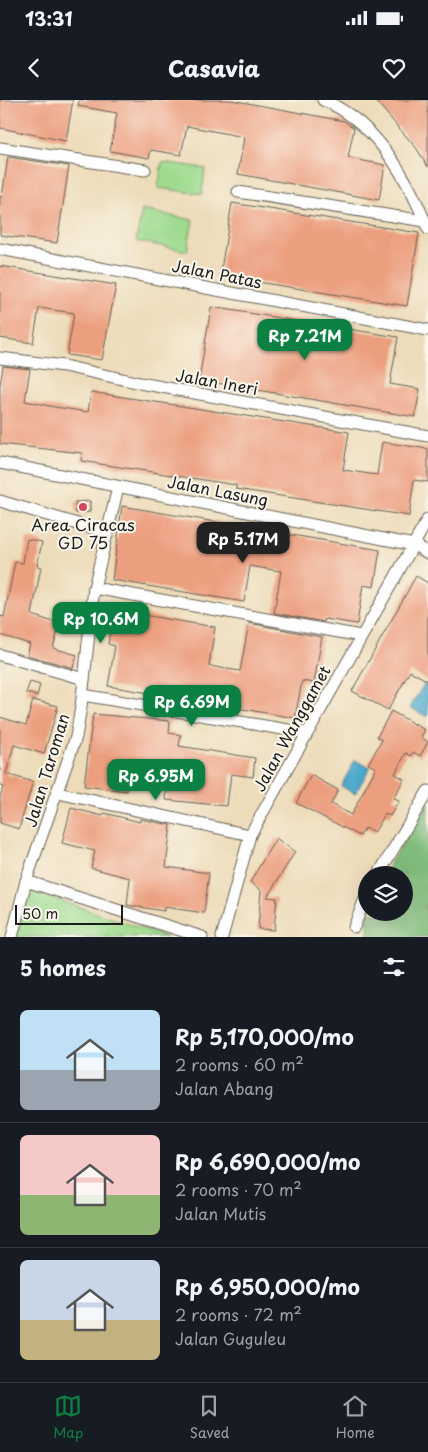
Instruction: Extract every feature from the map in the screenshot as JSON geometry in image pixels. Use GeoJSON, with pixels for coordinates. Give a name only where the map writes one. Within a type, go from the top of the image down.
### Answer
{"type":"FeatureCollection","features":[{"type":"Feature","properties":{"kind":"street"},"geometry":{"type":"LineString","coordinates":[[323,100],[354,119],[385,150],[398,168],[426,225]]}},
{"type":"Feature","properties":{"kind":"street"},"geometry":{"type":"LineString","coordinates":[[0,148],[145,170]]}},
{"type":"Feature","properties":{"kind":"street"},"geometry":{"type":"LineString","coordinates":[[238,192],[426,225]]}},
{"type":"Feature","properties":{"kind":"street","name":"Jalan Patas"},"geometry":{"type":"LineString","coordinates":[[0,249],[428,330]]}},
{"type":"Feature","properties":{"kind":"street","name":"Jalan Ineri"},"geometry":{"type":"LineString","coordinates":[[0,358],[64,366],[140,384],[428,436]]}},
{"type":"Feature","properties":{"kind":"street"},"geometry":{"type":"LineString","coordinates":[[0,463],[118,487]]}},
{"type":"Feature","properties":{"kind":"street","name":"Jalan Taroman"},"geometry":{"type":"LineString","coordinates":[[12,937],[26,880],[76,737],[83,695],[94,588],[118,487]]}},
{"type":"Feature","properties":{"kind":"street","name":"Jalan Lasung"},"geometry":{"type":"LineString","coordinates":[[118,487],[414,545],[428,553]]}},
{"type":"Feature","properties":{"kind":"street"},"geometry":{"type":"LineString","coordinates":[[0,501],[108,533]]}},
{"type":"Feature","properties":{"kind":"street","name":"Jalan Wanggamet"},"geometry":{"type":"LineString","coordinates":[[222,937],[250,835],[428,519]]}},
{"type":"Feature","properties":{"kind":"street"},"geometry":{"type":"LineString","coordinates":[[94,588],[361,636]]}},
{"type":"Feature","properties":{"kind":"street"},"geometry":{"type":"LineString","coordinates":[[0,655],[84,679]]}},
{"type":"Feature","properties":{"kind":"street"},"geometry":{"type":"LineString","coordinates":[[83,695],[306,733]]}},
{"type":"Feature","properties":{"kind":"street"},"geometry":{"type":"LineString","coordinates":[[383,866],[428,790]]}},
{"type":"Feature","properties":{"kind":"street"},"geometry":{"type":"LineString","coordinates":[[58,793],[250,835]]}},
{"type":"Feature","properties":{"kind":"street"},"geometry":{"type":"LineString","coordinates":[[26,880],[202,937]]}},
{"type":"Feature","properties":{"kind":"street"},"geometry":{"type":"LineString","coordinates":[[354,927],[358,917]]}},
{"type":"Feature","properties":{"kind":"green space"},"geometry":{"type":"Polygon","coordinates":[[[162,162],[205,168],[202,194],[158,188],[162,162]]]}},
{"type":"Feature","properties":{"kind":"green space"},"geometry":{"type":"Polygon","coordinates":[[[142,210],[193,220],[187,251],[136,241],[142,210]]]}},
{"type":"Feature","properties":{"kind":"green space"},"geometry":{"type":"Polygon","coordinates":[[[428,802],[428,900],[425,908],[428,937],[368,937],[368,921],[413,921],[413,866],[389,866],[428,802]]]}},
{"type":"Feature","properties":{"kind":"green space"},"geometry":{"type":"Polygon","coordinates":[[[29,890],[167,937],[17,937],[29,890]]]}},
{"type":"Feature","properties":{"kind":"water"},"geometry":{"type":"Polygon","coordinates":[[[424,684],[428,687],[428,717],[410,708],[424,684]]]}},
{"type":"Feature","properties":{"kind":"water"},"geometry":{"type":"Polygon","coordinates":[[[355,760],[370,768],[355,794],[341,786],[355,760]]]}},
{"type":"Feature","properties":{"kind":"building"},"geometry":{"type":"Polygon","coordinates":[[[0,100],[73,100],[66,141],[0,128],[0,100]]]}},
{"type":"Feature","properties":{"kind":"building"},"geometry":{"type":"Polygon","coordinates":[[[79,100],[231,100],[344,121],[354,128],[348,158],[385,165],[379,200],[238,174],[244,137],[187,126],[181,155],[151,150],[149,158],[110,151],[117,113],[78,106],[79,100]]]}},
{"type":"Feature","properties":{"kind":"building"},"geometry":{"type":"Polygon","coordinates":[[[375,100],[428,100],[428,167],[417,149],[375,100]]]}},
{"type":"Feature","properties":{"kind":"building"},"geometry":{"type":"Polygon","coordinates":[[[8,157],[69,166],[57,243],[0,235],[0,196],[2,197],[8,157]]]}},
{"type":"Feature","properties":{"kind":"building"},"geometry":{"type":"Polygon","coordinates":[[[232,203],[419,233],[407,306],[220,276],[232,203]]]}},
{"type":"Feature","properties":{"kind":"building"},"geometry":{"type":"Polygon","coordinates":[[[0,266],[116,285],[102,360],[67,355],[74,313],[39,308],[33,343],[0,338],[0,266]]]}},
{"type":"Feature","properties":{"kind":"building"},"geometry":{"type":"Polygon","coordinates":[[[211,307],[398,337],[390,384],[420,389],[415,417],[199,380],[211,307]]]}},
{"type":"Feature","properties":{"kind":"building"},"geometry":{"type":"Polygon","coordinates":[[[3,366],[30,369],[25,401],[55,407],[88,412],[91,392],[349,432],[343,470],[377,475],[382,442],[428,449],[428,482],[414,480],[409,516],[236,489],[236,485],[81,461],[82,453],[0,444],[0,385],[3,366]]]}},
{"type":"Feature","properties":{"kind":"building","name":"Area Ciracas GD 75"},"geometry":{"type":"Polygon","coordinates":[[[90,501],[90,512],[76,513],[75,502],[90,501]]]}},
{"type":"Feature","properties":{"kind":"building"},"geometry":{"type":"Polygon","coordinates":[[[122,506],[380,550],[374,587],[363,585],[357,624],[325,619],[324,622],[274,613],[281,571],[250,566],[244,602],[112,580],[122,506]]]}},
{"type":"Feature","properties":{"kind":"building"},"geometry":{"type":"Polygon","coordinates":[[[27,539],[42,542],[37,566],[41,567],[32,615],[60,624],[53,648],[77,655],[73,668],[27,655],[30,644],[0,635],[0,616],[4,617],[15,562],[23,563],[27,539]]]}},
{"type":"Feature","properties":{"kind":"building"},"geometry":{"type":"Polygon","coordinates":[[[416,576],[428,583],[428,681],[410,671],[388,710],[352,691],[416,576]]]}},
{"type":"Feature","properties":{"kind":"building"},"geometry":{"type":"Polygon","coordinates":[[[113,610],[215,627],[209,666],[240,671],[249,623],[322,637],[314,683],[302,681],[295,718],[108,686],[115,646],[108,644],[113,610]]]}},
{"type":"Feature","properties":{"kind":"building"},"geometry":{"type":"Polygon","coordinates":[[[30,682],[40,685],[37,696],[26,693],[30,682]]]}},
{"type":"Feature","properties":{"kind":"building"},"geometry":{"type":"Polygon","coordinates":[[[33,700],[58,706],[44,754],[14,745],[6,774],[33,782],[19,829],[0,823],[0,797],[3,787],[0,786],[0,717],[26,725],[33,700]]]}},
{"type":"Feature","properties":{"kind":"building"},"geometry":{"type":"Polygon","coordinates":[[[391,711],[425,730],[421,737],[428,742],[420,756],[413,752],[411,756],[406,753],[395,774],[404,779],[393,799],[399,801],[390,816],[385,814],[374,833],[365,828],[360,836],[296,803],[311,775],[338,790],[331,804],[351,815],[376,768],[368,764],[382,740],[377,737],[391,711]]]}},
{"type":"Feature","properties":{"kind":"building"},"geometry":{"type":"Polygon","coordinates":[[[93,714],[170,721],[169,733],[181,735],[179,746],[255,758],[253,777],[231,774],[227,806],[166,800],[167,789],[128,784],[127,791],[84,786],[93,714]]]}},
{"type":"Feature","properties":{"kind":"building"},"geometry":{"type":"Polygon","coordinates":[[[71,808],[103,816],[104,813],[140,822],[140,819],[171,825],[166,867],[209,873],[204,913],[164,907],[164,911],[127,905],[130,878],[91,868],[95,851],[62,843],[71,808]]]}},
{"type":"Feature","properties":{"kind":"building"},"geometry":{"type":"Polygon","coordinates":[[[276,838],[295,852],[267,897],[277,898],[274,930],[258,929],[261,890],[250,882],[276,838]]]}},
{"type":"Feature","properties":{"kind":"place","name":"Area Ciracas GD 75"},"geometry":{"type":"Point","coordinates":[83,507]}}]}
